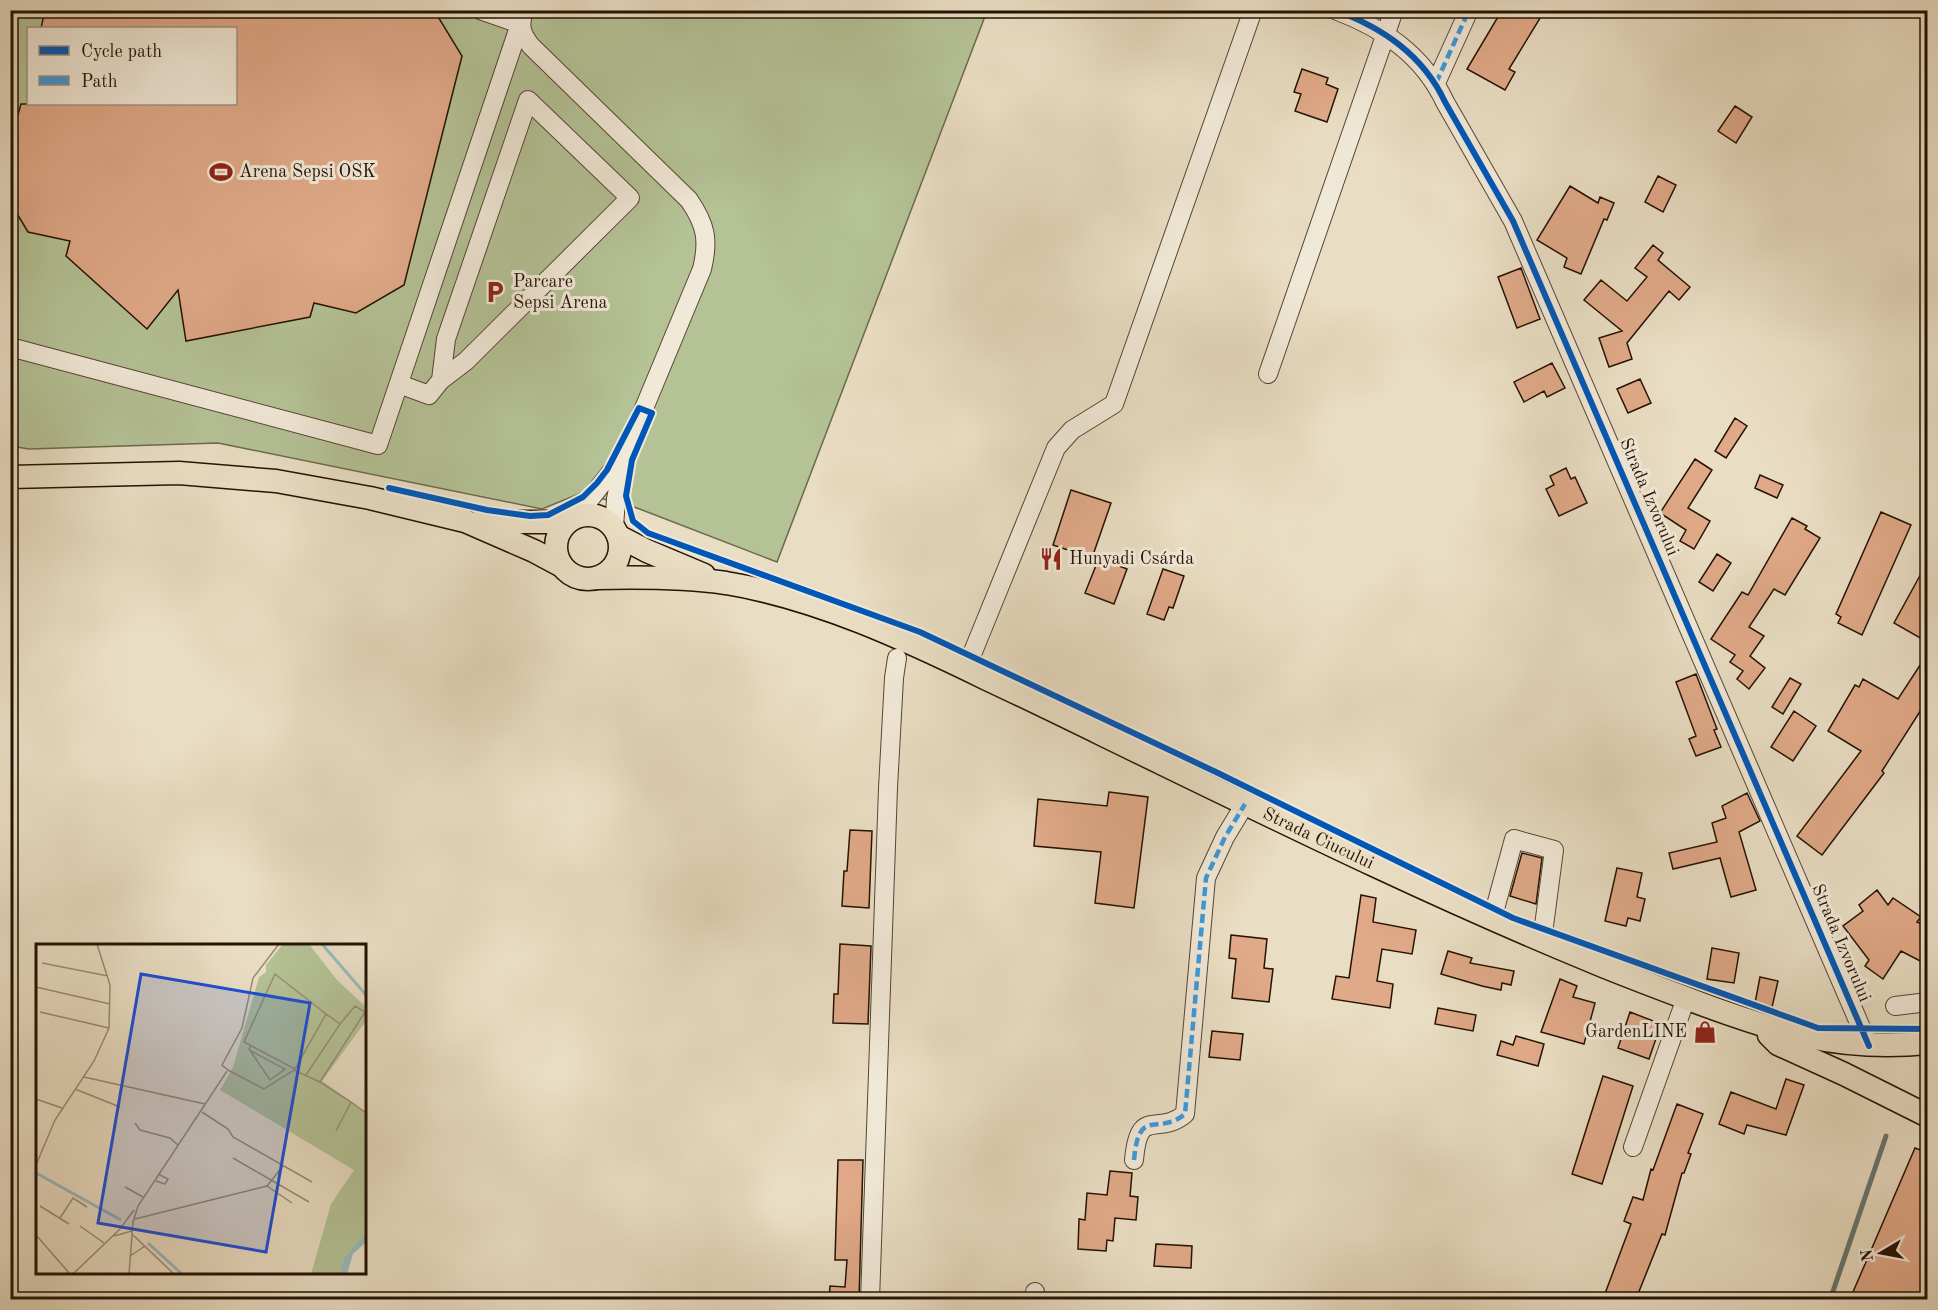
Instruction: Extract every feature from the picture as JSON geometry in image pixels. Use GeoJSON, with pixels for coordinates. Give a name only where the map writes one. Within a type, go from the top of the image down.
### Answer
{"type":"FeatureCollection","features":[{"type":"Feature","properties":{"kind":"main road"},"geometry":{"type":"LineString","coordinates":[[10,477],[151,472],[240,477],[370,498],[465,521],[534,551],[562,566],[576,577],[586,579],[644,577],[725,583]]}},
{"type":"Feature","properties":{"kind":"main road"},"geometry":{"type":"LineString","coordinates":[[465,521],[572,519],[586,514],[596,516],[606,520],[616,532],[647,551],[725,583]]}},
{"type":"Feature","properties":{"kind":"main road"},"geometry":{"type":"LineString","coordinates":[[562,566],[556,549],[557,540],[560,530],[572,519]]}},
{"type":"Feature","properties":{"kind":"main road"},"geometry":{"type":"LineString","coordinates":[[597,578],[614,566],[619,557],[620,546],[616,532]]}},
{"type":"Feature","properties":{"kind":"main road","name":"Strada Ciucului"},"geometry":{"type":"LineString","coordinates":[[725,583],[814,606],[888,634],[1492,920],[1686,998],[1756,1024],[1815,1039],[1869,1046],[1928,1043]]}},
{"type":"Feature","properties":{"kind":"main road"},"geometry":{"type":"LineString","coordinates":[[1756,1024],[1778,1044],[1928,1116]]}},
{"type":"Feature","properties":{"kind":"street"},"geometry":{"type":"LineString","coordinates":[[480,10],[522,17]]}},
{"type":"Feature","properties":{"kind":"street"},"geometry":{"type":"LineString","coordinates":[[966,669],[1056,448],[1072,430],[1114,404],[1253,10]]}},
{"type":"Feature","properties":{"kind":"street","name":"Strada Izvorului"},"geometry":{"type":"LineString","coordinates":[[1335,10],[1384,34],[1420,62],[1436,83],[1513,221],[1869,1046]]}},
{"type":"Feature","properties":{"kind":"street"},"geometry":{"type":"LineString","coordinates":[[1268,374],[1394,10]]}},
{"type":"Feature","properties":{"kind":"street"},"geometry":{"type":"LineString","coordinates":[[1436,83],[1469,10]]}},
{"type":"Feature","properties":{"kind":"street"},"geometry":{"type":"LineString","coordinates":[[10,347],[378,445],[522,17]]}},
{"type":"Feature","properties":{"kind":"street"},"geometry":{"type":"LineString","coordinates":[[522,17],[522,35],[531,46],[689,200],[699,214],[706,234],[706,251],[702,269],[625,454],[616,499],[616,532]]}},
{"type":"Feature","properties":{"kind":"street"},"geometry":{"type":"LineString","coordinates":[[399,384],[429,395],[441,380],[466,361],[630,198],[528,100],[446,339],[441,380]]}},
{"type":"Feature","properties":{"kind":"street"},"geometry":{"type":"LineString","coordinates":[[572,519],[625,454]]}},
{"type":"Feature","properties":{"kind":"street"},"geometry":{"type":"LineString","coordinates":[[870,1299],[888,788],[897,658]]}},
{"type":"Feature","properties":{"kind":"street"},"geometry":{"type":"LineString","coordinates":[[1134,1160],[1136,1139],[1140,1131],[1146,1126],[1179,1119],[1185,1114],[1206,878],[1214,858],[1245,804]]}},
{"type":"Feature","properties":{"kind":"street"},"geometry":{"type":"LineString","coordinates":[[1492,920],[1514,840],[1554,850],[1542,941]]}},
{"type":"Feature","properties":{"kind":"street"},"geometry":{"type":"LineString","coordinates":[[1633,1148],[1686,998]]}},
{"type":"Feature","properties":{"kind":"street"},"geometry":{"type":"LineString","coordinates":[[1895,1006],[1928,1002]]}},
{"type":"Feature","properties":{"kind":"green space"},"geometry":{"type":"Polygon","coordinates":[[[10,11],[987,11],[777,562],[637,508],[581,493],[542,509],[218,443],[29,449],[11,446],[10,11]]]}},
{"type":"Feature","properties":{"kind":"building","name":"Arena Sepsi OSK"},"geometry":{"type":"Polygon","coordinates":[[[45,10],[434,10],[462,56],[404,285],[356,313],[314,303],[310,317],[186,341],[178,290],[147,329],[66,256],[70,241],[28,232],[10,202],[10,143],[21,104],[237,105],[237,27],[41,27],[45,10]]]}},
{"type":"Feature","properties":{"kind":"building"},"geometry":{"type":"Polygon","coordinates":[[[1502,10],[1545,10],[1509,69],[1515,72],[1505,90],[1467,69],[1502,10]]]}},
{"type":"Feature","properties":{"kind":"building"},"geometry":{"type":"Polygon","coordinates":[[[1302,69],[1328,78],[1326,84],[1338,89],[1327,122],[1295,111],[1301,94],[1294,92],[1302,69]]]}},
{"type":"Feature","properties":{"kind":"building"},"geometry":{"type":"Polygon","coordinates":[[[1735,106],[1752,117],[1736,143],[1718,131],[1735,106]]]}},
{"type":"Feature","properties":{"kind":"building"},"geometry":{"type":"Polygon","coordinates":[[[1658,176],[1676,185],[1663,212],[1645,202],[1658,176]]]}},
{"type":"Feature","properties":{"kind":"building"},"geometry":{"type":"Polygon","coordinates":[[[1570,186],[1598,203],[1600,197],[1614,203],[1607,220],[1604,219],[1581,274],[1564,267],[1567,258],[1537,240],[1570,186]]]}},
{"type":"Feature","properties":{"kind":"building"},"geometry":{"type":"Polygon","coordinates":[[[1653,245],[1663,253],[1658,260],[1690,287],[1679,300],[1669,291],[1627,343],[1632,359],[1609,367],[1599,338],[1622,331],[1584,300],[1601,280],[1627,301],[1647,277],[1635,268],[1653,245]]]}},
{"type":"Feature","properties":{"kind":"building"},"geometry":{"type":"Polygon","coordinates":[[[1521,268],[1540,319],[1517,328],[1498,277],[1521,268]]]}},
{"type":"Feature","properties":{"kind":"building"},"geometry":{"type":"Polygon","coordinates":[[[1552,363],[1565,388],[1547,397],[1544,391],[1524,402],[1514,382],[1552,363]]]}},
{"type":"Feature","properties":{"kind":"building"},"geometry":{"type":"Polygon","coordinates":[[[1640,379],[1651,403],[1628,413],[1617,389],[1640,379]]]}},
{"type":"Feature","properties":{"kind":"building"},"geometry":{"type":"Polygon","coordinates":[[[1735,418],[1747,426],[1726,458],[1715,451],[1735,418]]]}},
{"type":"Feature","properties":{"kind":"building"},"geometry":{"type":"Polygon","coordinates":[[[1695,459],[1712,470],[1688,508],[1710,521],[1694,549],[1680,541],[1686,530],[1660,513],[1695,459]]]}},
{"type":"Feature","properties":{"kind":"building"},"geometry":{"type":"Polygon","coordinates":[[[1566,468],[1571,479],[1575,477],[1587,503],[1559,516],[1546,489],[1554,485],[1550,476],[1566,468]]]}},
{"type":"Feature","properties":{"kind":"building"},"geometry":{"type":"Polygon","coordinates":[[[1760,475],[1783,485],[1777,498],[1755,488],[1760,475]]]}},
{"type":"Feature","properties":{"kind":"building"},"geometry":{"type":"Polygon","coordinates":[[[1071,490],[1111,503],[1092,558],[1053,545],[1071,490]]]}},
{"type":"Feature","properties":{"kind":"building"},"geometry":{"type":"Polygon","coordinates":[[[1881,512],[1911,525],[1862,635],[1838,623],[1841,617],[1836,614],[1881,512]]]}},
{"type":"Feature","properties":{"kind":"building"},"geometry":{"type":"Polygon","coordinates":[[[1792,518],[1807,526],[1805,529],[1820,538],[1785,595],[1774,589],[1749,627],[1764,636],[1750,656],[1765,668],[1749,689],[1737,679],[1743,671],[1730,662],[1735,655],[1711,639],[1742,592],[1748,595],[1792,518]]]}},
{"type":"Feature","properties":{"kind":"building"},"geometry":{"type":"Polygon","coordinates":[[[1717,554],[1731,563],[1713,591],[1699,582],[1717,554]]]}},
{"type":"Feature","properties":{"kind":"building"},"geometry":{"type":"Polygon","coordinates":[[[1099,558],[1127,569],[1114,604],[1085,593],[1099,558]]]}},
{"type":"Feature","properties":{"kind":"building"},"geometry":{"type":"Polygon","coordinates":[[[1928,561],[1928,628],[1922,639],[1894,623],[1928,561]]]}},
{"type":"Feature","properties":{"kind":"building"},"geometry":{"type":"Polygon","coordinates":[[[1163,569],[1184,576],[1173,608],[1169,607],[1164,620],[1147,614],[1163,569]]]}},
{"type":"Feature","properties":{"kind":"building"},"geometry":{"type":"Polygon","coordinates":[[[1928,653],[1928,699],[1882,771],[1884,773],[1822,855],[1797,836],[1861,751],[1828,731],[1855,685],[1859,687],[1863,679],[1898,699],[1928,653]]]}},
{"type":"Feature","properties":{"kind":"building"},"geometry":{"type":"Polygon","coordinates":[[[1696,674],[1717,729],[1714,730],[1721,747],[1696,756],[1689,739],[1696,736],[1676,682],[1696,674]]]}},
{"type":"Feature","properties":{"kind":"building"},"geometry":{"type":"Polygon","coordinates":[[[1790,678],[1801,684],[1783,714],[1772,707],[1790,678]]]}},
{"type":"Feature","properties":{"kind":"building"},"geometry":{"type":"Polygon","coordinates":[[[1794,711],[1816,726],[1793,761],[1771,747],[1794,711]]]}},
{"type":"Feature","properties":{"kind":"building"},"geometry":{"type":"Polygon","coordinates":[[[1109,792],[1148,797],[1134,908],[1095,903],[1101,852],[1034,846],[1038,799],[1107,806],[1109,792]]]}},
{"type":"Feature","properties":{"kind":"building"},"geometry":{"type":"Polygon","coordinates":[[[1747,793],[1760,821],[1739,832],[1756,890],[1731,897],[1720,858],[1673,869],[1669,853],[1717,842],[1712,823],[1726,818],[1722,806],[1747,793]]]}},
{"type":"Feature","properties":{"kind":"building"},"geometry":{"type":"Polygon","coordinates":[[[850,830],[872,831],[869,908],[842,906],[850,830]]]}},
{"type":"Feature","properties":{"kind":"building"},"geometry":{"type":"Polygon","coordinates":[[[1522,853],[1542,858],[1536,904],[1510,896],[1522,853]]]}},
{"type":"Feature","properties":{"kind":"building"},"geometry":{"type":"Polygon","coordinates":[[[1617,868],[1642,873],[1637,897],[1645,899],[1640,921],[1628,918],[1626,926],[1605,921],[1617,868]]]}},
{"type":"Feature","properties":{"kind":"building"},"geometry":{"type":"Polygon","coordinates":[[[1877,890],[1888,905],[1893,898],[1921,917],[1917,922],[1928,927],[1928,955],[1924,963],[1901,951],[1883,979],[1865,966],[1869,960],[1843,926],[1863,911],[1859,905],[1877,890]]]}},
{"type":"Feature","properties":{"kind":"building"},"geometry":{"type":"Polygon","coordinates":[[[1361,895],[1376,898],[1373,922],[1416,930],[1412,954],[1382,949],[1377,981],[1393,984],[1390,1008],[1332,999],[1336,976],[1349,978],[1361,895]]]}},
{"type":"Feature","properties":{"kind":"building"},"geometry":{"type":"Polygon","coordinates":[[[1231,935],[1267,939],[1264,968],[1273,969],[1269,1002],[1232,998],[1236,959],[1229,958],[1231,935]]]}},
{"type":"Feature","properties":{"kind":"building"},"geometry":{"type":"Polygon","coordinates":[[[840,944],[871,946],[868,1024],[833,1023],[834,994],[838,994],[840,944]]]}},
{"type":"Feature","properties":{"kind":"building"},"geometry":{"type":"Polygon","coordinates":[[[1712,948],[1739,953],[1734,983],[1707,979],[1712,948]]]}},
{"type":"Feature","properties":{"kind":"building"},"geometry":{"type":"Polygon","coordinates":[[[1448,951],[1472,958],[1470,963],[1514,971],[1511,985],[1502,983],[1501,990],[1441,974],[1448,951]]]}},
{"type":"Feature","properties":{"kind":"building"},"geometry":{"type":"Polygon","coordinates":[[[1760,977],[1778,981],[1772,1007],[1755,1003],[1760,977]]]}},
{"type":"Feature","properties":{"kind":"building"},"geometry":{"type":"Polygon","coordinates":[[[1560,979],[1577,986],[1573,997],[1595,1003],[1584,1044],[1541,1032],[1560,979]]]}},
{"type":"Feature","properties":{"kind":"building"},"geometry":{"type":"Polygon","coordinates":[[[1438,1008],[1476,1015],[1473,1031],[1435,1024],[1438,1008]]]}},
{"type":"Feature","properties":{"kind":"building"},"geometry":{"type":"Polygon","coordinates":[[[1630,1012],[1661,1024],[1649,1059],[1618,1048],[1630,1012]]]}},
{"type":"Feature","properties":{"kind":"building"},"geometry":{"type":"Polygon","coordinates":[[[1212,1031],[1243,1034],[1240,1060],[1209,1057],[1212,1031]]]}},
{"type":"Feature","properties":{"kind":"building"},"geometry":{"type":"Polygon","coordinates":[[[1516,1036],[1544,1044],[1538,1066],[1497,1055],[1501,1041],[1513,1045],[1516,1036]]]}},
{"type":"Feature","properties":{"kind":"building"},"geometry":{"type":"Polygon","coordinates":[[[1603,1076],[1633,1086],[1602,1184],[1572,1174],[1603,1076]]]}},
{"type":"Feature","properties":{"kind":"building"},"geometry":{"type":"Polygon","coordinates":[[[1786,1079],[1804,1085],[1786,1135],[1747,1125],[1744,1134],[1719,1124],[1731,1092],[1776,1109],[1786,1079]]]}},
{"type":"Feature","properties":{"kind":"building"},"geometry":{"type":"Polygon","coordinates":[[[1677,1104],[1703,1114],[1688,1153],[1691,1154],[1684,1173],[1682,1173],[1665,1235],[1662,1234],[1636,1299],[1603,1299],[1631,1224],[1624,1221],[1633,1197],[1643,1200],[1651,1169],[1653,1170],[1677,1104]]]}},
{"type":"Feature","properties":{"kind":"building"},"geometry":{"type":"Polygon","coordinates":[[[1915,1148],[1928,1153],[1928,1299],[1850,1299],[1915,1148]]]}},
{"type":"Feature","properties":{"kind":"building"},"geometry":{"type":"Polygon","coordinates":[[[838,1160],[863,1160],[859,1299],[829,1299],[830,1286],[845,1287],[847,1260],[835,1260],[838,1160]]]}},
{"type":"Feature","properties":{"kind":"building"},"geometry":{"type":"Polygon","coordinates":[[[1110,1171],[1132,1173],[1130,1196],[1138,1197],[1136,1220],[1115,1218],[1113,1241],[1107,1240],[1106,1251],[1078,1249],[1079,1219],[1085,1220],[1087,1193],[1107,1195],[1110,1171]]]}},
{"type":"Feature","properties":{"kind":"building"},"geometry":{"type":"Polygon","coordinates":[[[1156,1244],[1192,1246],[1191,1268],[1154,1266],[1156,1244]]]}},
{"type":"Feature","properties":{"kind":"waterway"},"geometry":{"type":"LineString","coordinates":[[1830,1300],[1886,1136]]}},
{"type":"Feature","properties":{"kind":"marked path"},"geometry":{"type":"LineString","coordinates":[[1436,83],[1469,10]]}},
{"type":"Feature","properties":{"kind":"marked path"},"geometry":{"type":"LineString","coordinates":[[1134,1160],[1136,1143],[1145,1127],[1166,1123],[1185,1114],[1206,878],[1225,837],[1245,804]]}},
{"type":"Feature","properties":{"kind":"cycle path"},"geometry":{"type":"LineString","coordinates":[[1335,10],[1385,35],[1400,45],[1425,70],[1436,85],[1513,221],[1869,1046]]}},
{"type":"Feature","properties":{"kind":"cycle path"},"geometry":{"type":"LineString","coordinates":[[389,488],[487,510],[530,516],[548,515],[583,497],[597,483],[607,470],[639,408],[652,413],[632,460],[626,496],[633,521],[648,533],[920,632],[1218,773],[1513,918],[1818,1028],[1928,1029]]}},
{"type":"Feature","properties":{"kind":"place","name":"Arena Sepsi OSK"},"geometry":{"type":"Point","coordinates":[221,172]}},
{"type":"Feature","properties":{"kind":"place","name":"Parcare Sepsi Arena"},"geometry":{"type":"Point","coordinates":[495,292]}},
{"type":"Feature","properties":{"kind":"place","name":"Hunyadi Csárda"},"geometry":{"type":"Point","coordinates":[1051,559]}},
{"type":"Feature","properties":{"kind":"place","name":"GardenLINE"},"geometry":{"type":"Point","coordinates":[1705,1032]}}]}
